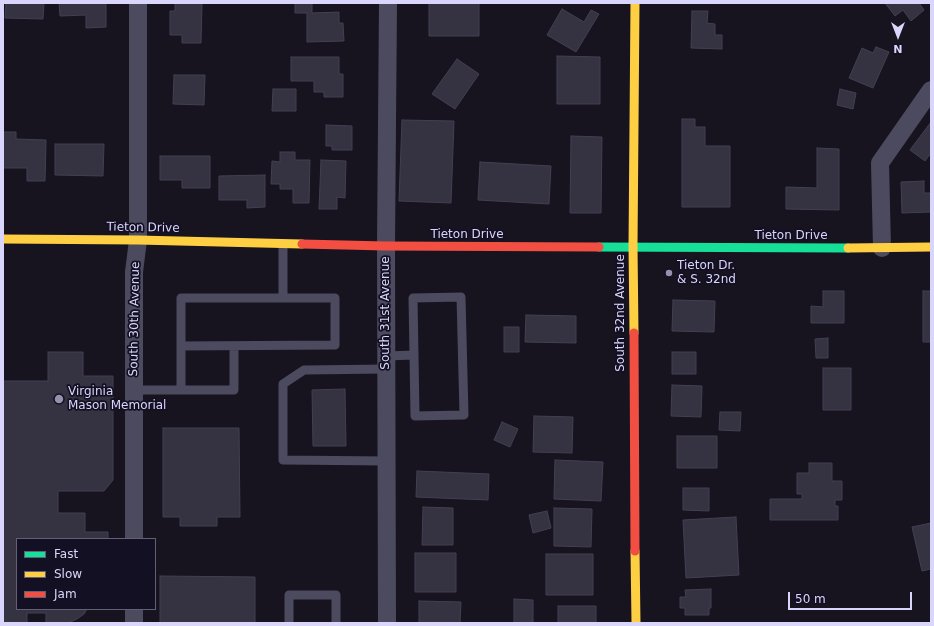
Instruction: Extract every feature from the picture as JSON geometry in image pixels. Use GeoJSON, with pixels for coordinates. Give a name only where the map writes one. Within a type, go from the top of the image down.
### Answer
{"type":"FeatureCollection","features":[{"type":"Feature","properties":{"kind":"main road","name":"South 32nd Avenue"},"geometry":{"type":"LineString","coordinates":[[635,3],[633,246],[636,623]]}},
{"type":"Feature","properties":{"kind":"main road","name":"Tieton Drive"},"geometry":{"type":"LineString","coordinates":[[3,240],[138,240],[386,246],[931,247]]}},
{"type":"Feature","properties":{"kind":"street","name":"South 30th Avenue"},"geometry":{"type":"LineString","coordinates":[[134,538],[134,272],[138,240],[138,3]]}},
{"type":"Feature","properties":{"kind":"street","name":"South 31st Avenue"},"geometry":{"type":"LineString","coordinates":[[387,623],[386,246],[388,3]]}},
{"type":"Feature","properties":{"kind":"street"},"geometry":{"type":"LineString","coordinates":[[882,248],[880,163],[931,90]]}},
{"type":"Feature","properties":{"kind":"street"},"geometry":{"type":"LineString","coordinates":[[134,610],[134,623]]}},
{"type":"Feature","properties":{"kind":"lane"},"geometry":{"type":"LineString","coordinates":[[284,244],[284,298]]}},
{"type":"Feature","properties":{"kind":"lane"},"geometry":{"type":"LineString","coordinates":[[181,346],[335,345],[335,298],[181,298],[181,346],[181,390]]}},
{"type":"Feature","properties":{"kind":"lane"},"geometry":{"type":"LineString","coordinates":[[413,298],[461,298],[464,415],[415,416],[414,355],[413,298]]}},
{"type":"Feature","properties":{"kind":"lane"},"geometry":{"type":"LineString","coordinates":[[134,390],[234,390],[234,346]]}},
{"type":"Feature","properties":{"kind":"lane"},"geometry":{"type":"LineString","coordinates":[[387,461],[282,460],[283,384],[304,370],[386,363],[414,355]]}},
{"type":"Feature","properties":{"kind":"lane"},"geometry":{"type":"LineString","coordinates":[[289,623],[289,595],[336,595],[336,623]]}},
{"type":"Feature","properties":{"kind":"building"},"geometry":{"type":"Polygon","coordinates":[[[6,3],[44,3],[43,19],[5,18],[6,3]]]}},
{"type":"Feature","properties":{"kind":"building"},"geometry":{"type":"Polygon","coordinates":[[[59,3],[106,3],[106,27],[86,28],[86,15],[60,16],[59,3]]]}},
{"type":"Feature","properties":{"kind":"building"},"geometry":{"type":"Polygon","coordinates":[[[175,3],[202,3],[201,43],[182,43],[182,35],[170,35],[170,11],[175,11],[175,3]]]}},
{"type":"Feature","properties":{"kind":"building"},"geometry":{"type":"Polygon","coordinates":[[[295,3],[312,3],[312,13],[339,12],[339,23],[343,23],[344,41],[307,42],[307,13],[295,13],[295,3]]]}},
{"type":"Feature","properties":{"kind":"building"},"geometry":{"type":"Polygon","coordinates":[[[429,3],[479,3],[479,36],[429,36],[429,3]]]}},
{"type":"Feature","properties":{"kind":"building"},"geometry":{"type":"Polygon","coordinates":[[[885,3],[919,3],[924,10],[911,21],[903,10],[895,16],[885,3]]]}},
{"type":"Feature","properties":{"kind":"building"},"geometry":{"type":"Polygon","coordinates":[[[562,9],[584,22],[591,10],[599,14],[576,52],[547,35],[562,9]]]}},
{"type":"Feature","properties":{"kind":"building"},"geometry":{"type":"Polygon","coordinates":[[[692,11],[708,11],[707,23],[715,24],[715,35],[722,35],[722,49],[691,48],[692,11]]]}},
{"type":"Feature","properties":{"kind":"building"},"geometry":{"type":"Polygon","coordinates":[[[876,47],[889,52],[873,88],[849,78],[862,48],[873,53],[876,47]]]}},
{"type":"Feature","properties":{"kind":"building"},"geometry":{"type":"Polygon","coordinates":[[[557,56],[600,57],[600,104],[557,104],[557,56]]]}},
{"type":"Feature","properties":{"kind":"building"},"geometry":{"type":"Polygon","coordinates":[[[291,57],[339,57],[339,74],[343,74],[343,97],[324,97],[324,92],[314,92],[314,81],[291,81],[291,57]]]}},
{"type":"Feature","properties":{"kind":"building"},"geometry":{"type":"Polygon","coordinates":[[[457,59],[479,74],[455,109],[432,94],[457,59]]]}},
{"type":"Feature","properties":{"kind":"building"},"geometry":{"type":"Polygon","coordinates":[[[174,75],[205,75],[204,105],[173,104],[174,75]]]}},
{"type":"Feature","properties":{"kind":"building"},"geometry":{"type":"Polygon","coordinates":[[[273,89],[296,89],[296,111],[272,111],[273,89]]]}},
{"type":"Feature","properties":{"kind":"building"},"geometry":{"type":"Polygon","coordinates":[[[840,89],[856,93],[853,109],[837,105],[840,89]]]}},
{"type":"Feature","properties":{"kind":"building"},"geometry":{"type":"Polygon","coordinates":[[[682,119],[695,119],[695,127],[705,127],[705,146],[730,146],[730,207],[682,207],[682,119]]]}},
{"type":"Feature","properties":{"kind":"building"},"geometry":{"type":"Polygon","coordinates":[[[402,120],[454,121],[451,203],[399,201],[402,120]]]}},
{"type":"Feature","properties":{"kind":"building"},"geometry":{"type":"Polygon","coordinates":[[[931,122],[931,153],[925,161],[910,150],[931,122]]]}},
{"type":"Feature","properties":{"kind":"building"},"geometry":{"type":"Polygon","coordinates":[[[326,125],[352,126],[352,150],[332,150],[332,146],[326,146],[326,125]]]}},
{"type":"Feature","properties":{"kind":"building"},"geometry":{"type":"Polygon","coordinates":[[[3,132],[16,132],[16,139],[46,140],[45,181],[27,181],[27,168],[3,168],[3,132]]]}},
{"type":"Feature","properties":{"kind":"building"},"geometry":{"type":"Polygon","coordinates":[[[571,136],[602,137],[601,213],[570,213],[571,136]]]}},
{"type":"Feature","properties":{"kind":"building"},"geometry":{"type":"Polygon","coordinates":[[[55,144],[104,144],[103,176],[55,175],[55,144]]]}},
{"type":"Feature","properties":{"kind":"building"},"geometry":{"type":"Polygon","coordinates":[[[817,148],[839,149],[839,210],[786,209],[786,187],[817,188],[817,148]]]}},
{"type":"Feature","properties":{"kind":"building"},"geometry":{"type":"Polygon","coordinates":[[[280,152],[295,152],[295,160],[310,160],[309,203],[293,203],[293,189],[280,189],[280,184],[271,184],[272,161],[280,162],[280,152]]]}},
{"type":"Feature","properties":{"kind":"building"},"geometry":{"type":"Polygon","coordinates":[[[160,156],[210,156],[210,188],[182,188],[182,180],[160,180],[160,156]]]}},
{"type":"Feature","properties":{"kind":"building"},"geometry":{"type":"Polygon","coordinates":[[[321,160],[346,161],[345,198],[337,197],[337,209],[319,209],[321,160]]]}},
{"type":"Feature","properties":{"kind":"building"},"geometry":{"type":"Polygon","coordinates":[[[480,162],[551,166],[549,204],[478,200],[480,162]]]}},
{"type":"Feature","properties":{"kind":"building"},"geometry":{"type":"Polygon","coordinates":[[[265,175],[265,207],[247,208],[247,200],[219,200],[219,176],[265,175]]]}},
{"type":"Feature","properties":{"kind":"building"},"geometry":{"type":"Polygon","coordinates":[[[924,181],[924,193],[931,193],[931,212],[902,213],[901,182],[924,181]]]}},
{"type":"Feature","properties":{"kind":"building"},"geometry":{"type":"Polygon","coordinates":[[[823,291],[844,291],[844,323],[811,323],[811,306],[823,307],[823,291]]]}},
{"type":"Feature","properties":{"kind":"building"},"geometry":{"type":"Polygon","coordinates":[[[923,291],[931,291],[931,342],[923,342],[923,291]]]}},
{"type":"Feature","properties":{"kind":"building"},"geometry":{"type":"Polygon","coordinates":[[[673,300],[715,301],[714,332],[672,331],[673,300]]]}},
{"type":"Feature","properties":{"kind":"building"},"geometry":{"type":"Polygon","coordinates":[[[526,315],[576,316],[576,343],[525,342],[526,315]]]}},
{"type":"Feature","properties":{"kind":"building"},"geometry":{"type":"Polygon","coordinates":[[[504,327],[519,327],[519,352],[504,352],[504,327]]]}},
{"type":"Feature","properties":{"kind":"building"},"geometry":{"type":"Polygon","coordinates":[[[828,338],[828,358],[816,358],[815,339],[828,338]]]}},
{"type":"Feature","properties":{"kind":"building"},"geometry":{"type":"Polygon","coordinates":[[[48,352],[83,352],[83,376],[113,376],[113,480],[104,491],[58,491],[58,513],[85,513],[85,532],[108,532],[108,538],[16,538],[16,610],[86,610],[84,614],[77,619],[68,623],[46,623],[46,613],[27,613],[27,623],[3,623],[3,381],[48,381],[48,352]]]}},
{"type":"Feature","properties":{"kind":"building"},"geometry":{"type":"Polygon","coordinates":[[[672,352],[696,352],[696,374],[672,374],[672,352]]]}},
{"type":"Feature","properties":{"kind":"building"},"geometry":{"type":"Polygon","coordinates":[[[823,368],[851,368],[851,410],[823,410],[823,368]]]}},
{"type":"Feature","properties":{"kind":"building"},"geometry":{"type":"Polygon","coordinates":[[[672,385],[702,386],[701,417],[671,416],[672,385]]]}},
{"type":"Feature","properties":{"kind":"building"},"geometry":{"type":"Polygon","coordinates":[[[345,389],[346,446],[313,446],[312,390],[345,389]]]}},
{"type":"Feature","properties":{"kind":"building"},"geometry":{"type":"Polygon","coordinates":[[[720,412],[741,412],[740,431],[719,430],[720,412]]]}},
{"type":"Feature","properties":{"kind":"building"},"geometry":{"type":"Polygon","coordinates":[[[534,416],[573,417],[572,453],[533,452],[534,416]]]}},
{"type":"Feature","properties":{"kind":"building"},"geometry":{"type":"Polygon","coordinates":[[[502,422],[518,429],[510,447],[494,440],[502,422]]]}},
{"type":"Feature","properties":{"kind":"building"},"geometry":{"type":"Polygon","coordinates":[[[163,428],[239,428],[240,517],[217,517],[217,526],[180,526],[180,517],[163,517],[163,428]]]}},
{"type":"Feature","properties":{"kind":"building"},"geometry":{"type":"Polygon","coordinates":[[[677,436],[717,436],[717,468],[677,468],[677,436]]]}},
{"type":"Feature","properties":{"kind":"building"},"geometry":{"type":"Polygon","coordinates":[[[555,460],[603,462],[601,501],[554,499],[555,460]]]}},
{"type":"Feature","properties":{"kind":"building"},"geometry":{"type":"Polygon","coordinates":[[[809,463],[832,463],[832,481],[842,481],[842,500],[835,500],[835,506],[838,506],[838,520],[770,520],[770,499],[802,499],[802,494],[797,494],[797,473],[809,473],[809,463]]]}},
{"type":"Feature","properties":{"kind":"building"},"geometry":{"type":"Polygon","coordinates":[[[417,471],[489,474],[488,500],[416,497],[417,471]]]}},
{"type":"Feature","properties":{"kind":"building"},"geometry":{"type":"Polygon","coordinates":[[[683,488],[709,488],[709,511],[683,510],[683,488]]]}},
{"type":"Feature","properties":{"kind":"building"},"geometry":{"type":"Polygon","coordinates":[[[423,507],[453,508],[453,545],[422,545],[423,507]]]}},
{"type":"Feature","properties":{"kind":"building"},"geometry":{"type":"Polygon","coordinates":[[[554,508],[592,509],[591,547],[554,546],[554,508]]]}},
{"type":"Feature","properties":{"kind":"building"},"geometry":{"type":"Polygon","coordinates":[[[547,511],[551,528],[533,533],[529,515],[547,511]]]}},
{"type":"Feature","properties":{"kind":"building"},"geometry":{"type":"Polygon","coordinates":[[[736,517],[739,575],[686,578],[683,520],[736,517]]]}},
{"type":"Feature","properties":{"kind":"building"},"geometry":{"type":"Polygon","coordinates":[[[931,523],[931,569],[922,571],[912,527],[931,523]]]}},
{"type":"Feature","properties":{"kind":"building"},"geometry":{"type":"Polygon","coordinates":[[[415,553],[456,553],[456,592],[415,592],[415,553]]]}},
{"type":"Feature","properties":{"kind":"building"},"geometry":{"type":"Polygon","coordinates":[[[546,554],[593,554],[593,595],[546,595],[546,554]]]}},
{"type":"Feature","properties":{"kind":"building"},"geometry":{"type":"Polygon","coordinates":[[[160,576],[255,577],[255,623],[160,623],[160,576]]]}},
{"type":"Feature","properties":{"kind":"building"},"geometry":{"type":"Polygon","coordinates":[[[711,589],[711,608],[709,608],[709,615],[685,615],[685,608],[680,608],[680,597],[686,597],[685,590],[711,589]]]}},
{"type":"Feature","properties":{"kind":"building"},"geometry":{"type":"Polygon","coordinates":[[[514,599],[533,600],[533,623],[514,623],[514,599]]]}},
{"type":"Feature","properties":{"kind":"building"},"geometry":{"type":"Polygon","coordinates":[[[419,601],[461,602],[460,623],[419,623],[419,601]]]}},
{"type":"Feature","properties":{"kind":"building"},"geometry":{"type":"Polygon","coordinates":[[[558,606],[596,606],[596,623],[558,623],[558,606]]]}},
{"type":"Feature","properties":{"kind":"traffic: fast"},"geometry":{"type":"LineString","coordinates":[[599,247],[848,248]]}},
{"type":"Feature","properties":{"kind":"traffic: slow"},"geometry":{"type":"LineString","coordinates":[[634,333],[633,246],[635,3]]}},
{"type":"Feature","properties":{"kind":"traffic: slow"},"geometry":{"type":"LineString","coordinates":[[3,239],[138,240],[302,244]]}},
{"type":"Feature","properties":{"kind":"traffic: slow"},"geometry":{"type":"LineString","coordinates":[[848,248],[931,247]]}},
{"type":"Feature","properties":{"kind":"traffic: slow"},"geometry":{"type":"LineString","coordinates":[[635,551],[636,623]]}},
{"type":"Feature","properties":{"kind":"traffic: jam"},"geometry":{"type":"LineString","coordinates":[[302,244],[599,247]]}},
{"type":"Feature","properties":{"kind":"traffic: jam"},"geometry":{"type":"LineString","coordinates":[[634,333],[635,551]]}},
{"type":"Feature","properties":{"kind":"place","name":"Tieton Dr. & S. 32nd"},"geometry":{"type":"Point","coordinates":[669,273]}},
{"type":"Feature","properties":{"kind":"place","name":"Virginia Mason Memorial"},"geometry":{"type":"Point","coordinates":[59,399]}}]}
